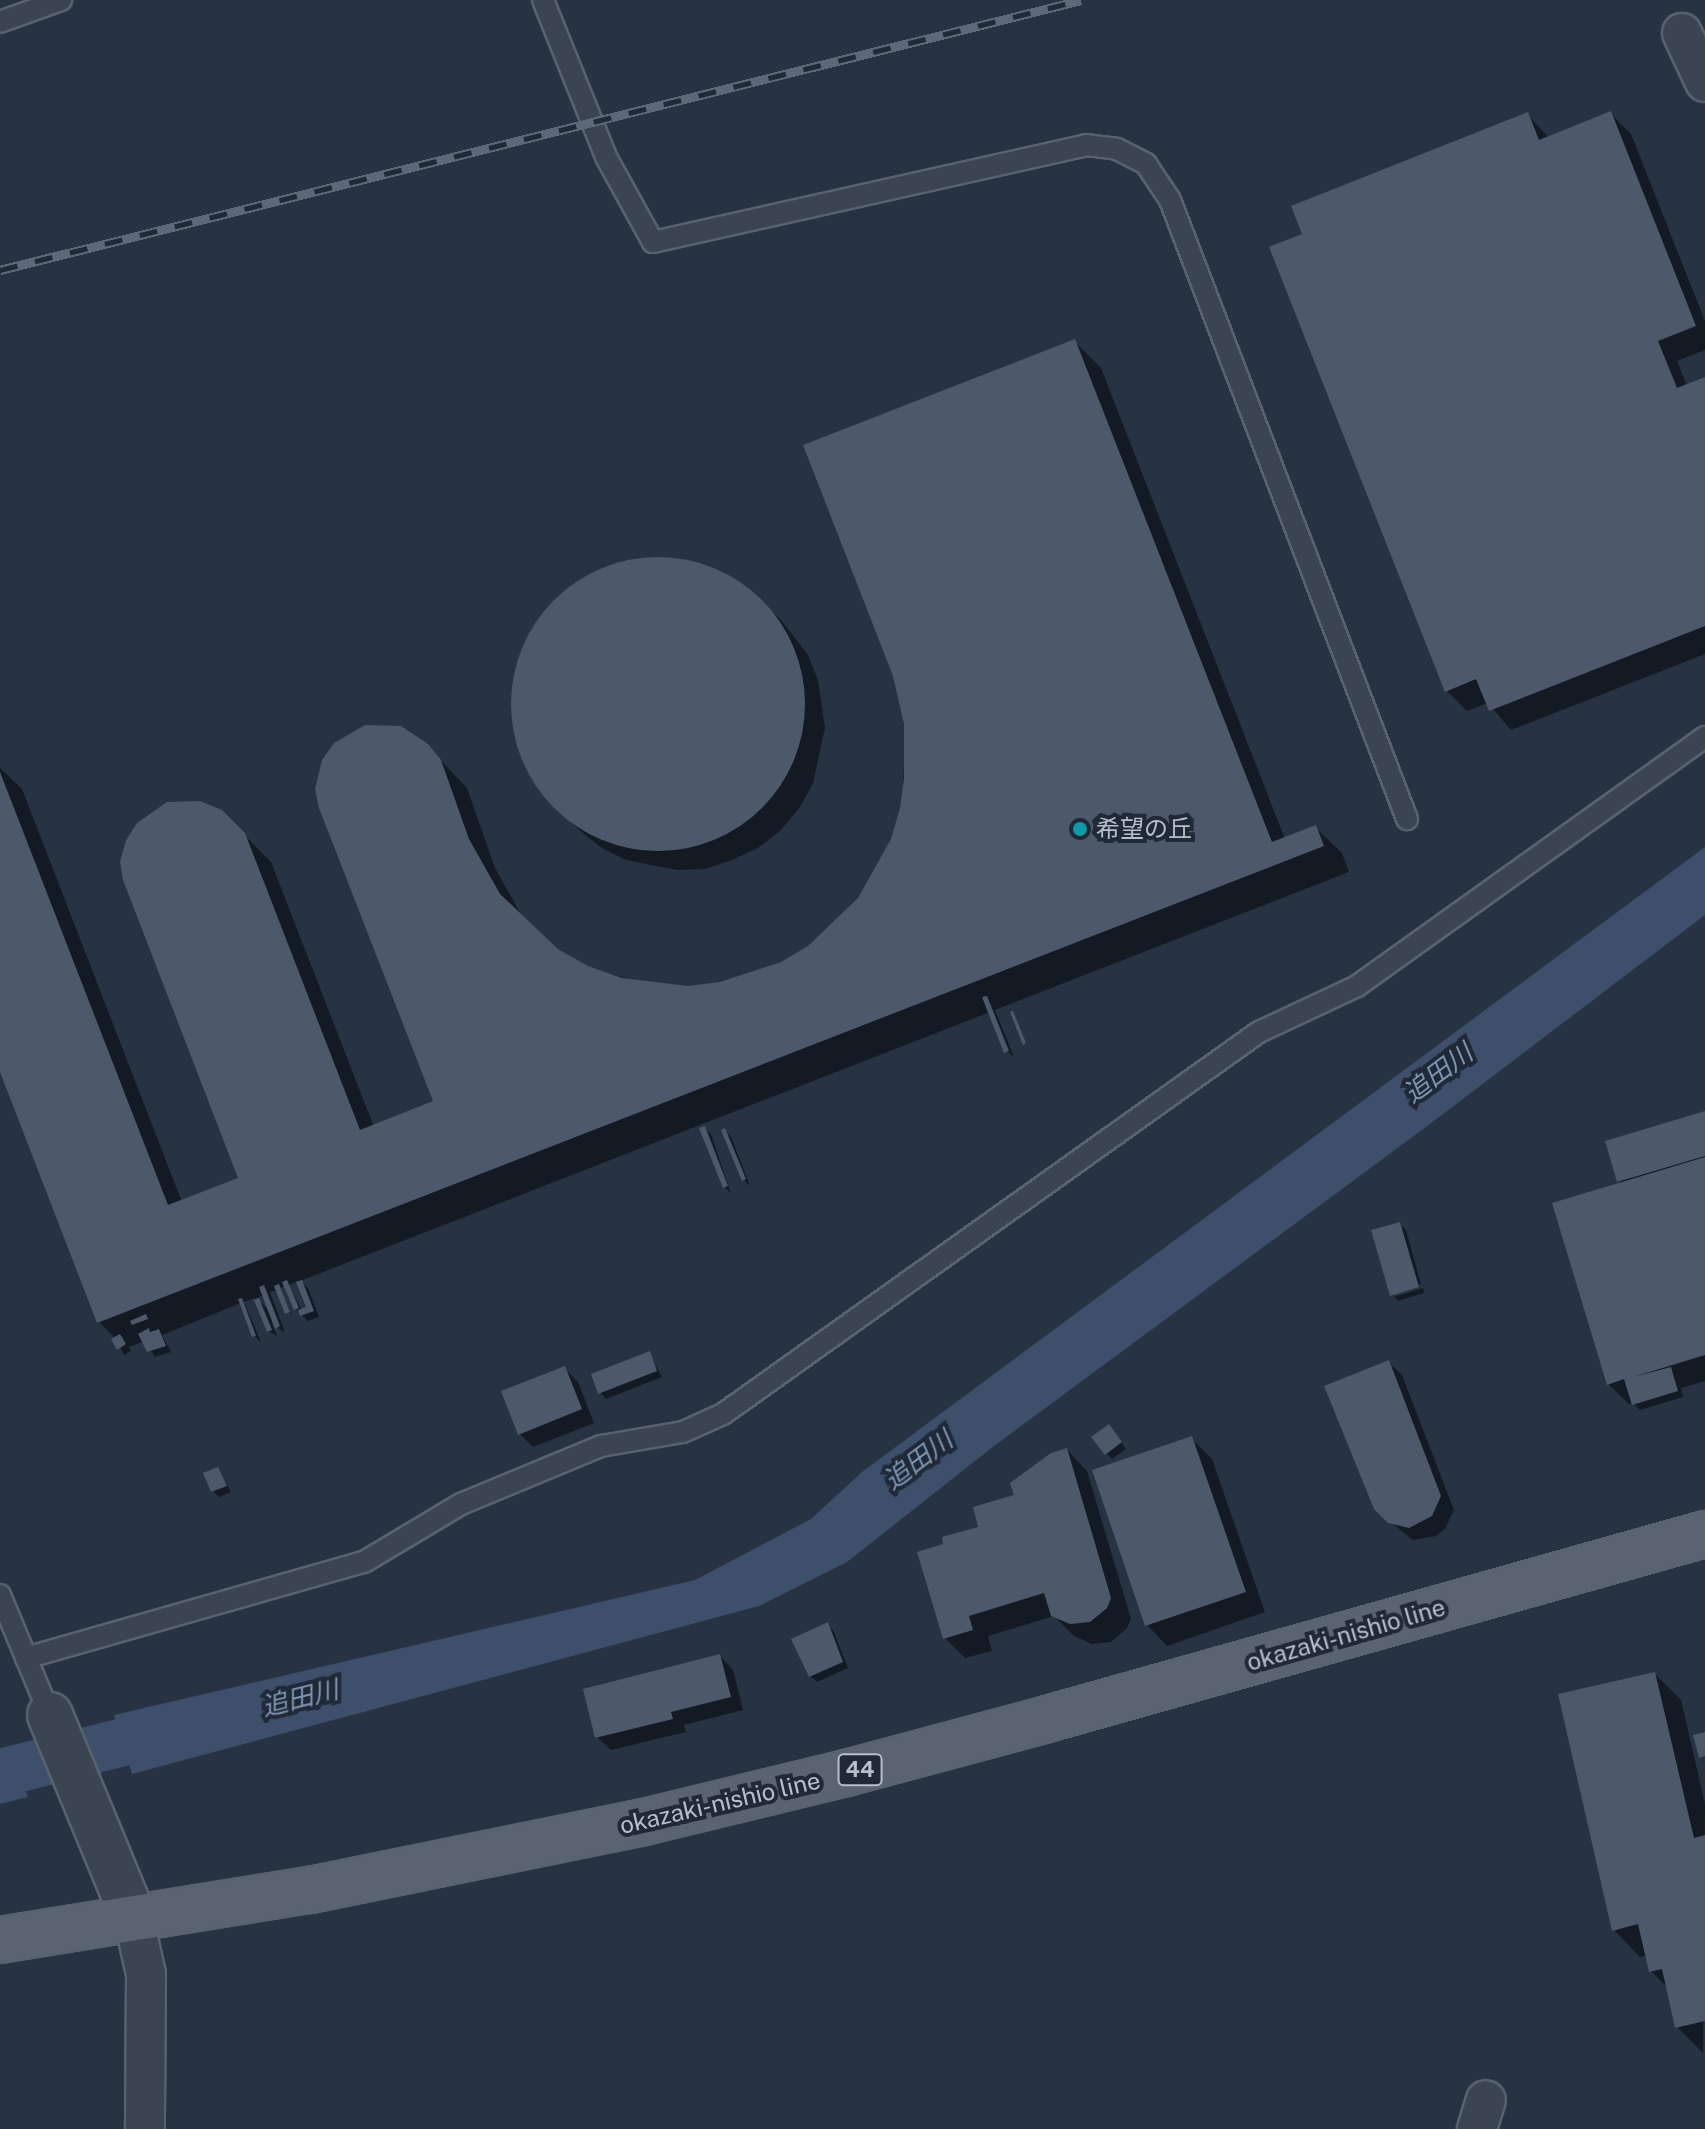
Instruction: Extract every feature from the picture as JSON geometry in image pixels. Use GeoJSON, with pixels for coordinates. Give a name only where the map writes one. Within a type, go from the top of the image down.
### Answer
{"type":"FeatureCollection","features":[{"type":"Feature","properties":{"kind":"main road","name":"okazaki-nishio line"},"geometry":{"type":"LineString","coordinates":[[0,1940],[133,1916],[310,1890],[640,1823],[817,1780],[1705,1534]]}},
{"type":"Feature","properties":{"kind":"street"},"geometry":{"type":"LineString","coordinates":[[1682,33],[1705,82]]}},
{"type":"Feature","properties":{"kind":"street"},"geometry":{"type":"LineString","coordinates":[[50,1715],[133,1916],[146,1974],[145,2129]]}},
{"type":"Feature","properties":{"kind":"lane"},"geometry":{"type":"LineString","coordinates":[[0,22],[61,0]]}},
{"type":"Feature","properties":{"kind":"lane"},"geometry":{"type":"LineString","coordinates":[[543,0],[606,157],[653,242],[1086,145],[1117,149],[1146,164],[1170,200],[1407,819]]}},
{"type":"Feature","properties":{"kind":"lane"},"geometry":{"type":"LineString","coordinates":[[26,1658],[364,1562],[461,1504],[601,1446],[683,1432],[723,1414],[1259,1032],[1357,986],[1705,737]]}},
{"type":"Feature","properties":{"kind":"lane"},"geometry":{"type":"LineString","coordinates":[[0,1595],[50,1715]]}},
{"type":"Feature","properties":{"kind":"water"},"geometry":{"type":"Polygon","coordinates":[[[1705,847],[1705,915],[1430,1124],[994,1446],[847,1562],[759,1606],[132,1774],[114,1715],[695,1580],[811,1519],[862,1472],[1705,847]]]}},
{"type":"Feature","properties":{"kind":"water"},"geometry":{"type":"Polygon","coordinates":[[[8,1747],[28,1797],[0,1804],[0,1750],[8,1747]]]}},
{"type":"Feature","properties":{"kind":"building"},"geometry":{"type":"Polygon","coordinates":[[[1611,111],[1696,326],[1658,341],[1677,388],[1705,377],[1705,626],[1489,711],[1476,679],[1445,692],[1269,247],[1302,234],[1291,206],[1528,112],[1539,140],[1611,111]]]}},
{"type":"Feature","properties":{"kind":"building","name":"希望の丘"},"geometry":{"type":"Polygon","coordinates":[[[1075,339],[1272,842],[1316,825],[1324,846],[97,1323],[0,1072],[0,772],[168,1205],[238,1178],[123,880],[120,862],[126,840],[137,823],[167,802],[200,801],[222,810],[245,833],[360,1130],[433,1101],[319,808],[315,789],[322,760],[334,743],[365,725],[401,726],[428,744],[441,760],[469,839],[500,894],[558,949],[588,966],[622,978],[688,986],[720,982],[781,962],[808,946],[858,898],[891,839],[904,778],[904,724],[893,676],[803,445],[1075,339]]]}},
{"type":"Feature","properties":{"kind":"building"},"geometry":{"type":"Polygon","coordinates":[[[658,557],[687,560],[714,568],[740,582],[762,600],[780,622],[794,648],[802,675],[805,704],[802,733],[794,760],[780,786],[762,808],[740,826],[714,840],[687,848],[658,851],[629,848],[602,840],[576,826],[554,808],[536,786],[522,760],[514,733],[511,704],[514,675],[522,648],[536,622],[554,600],[576,582],[602,568],[629,560],[658,557]]]}},
{"type":"Feature","properties":{"kind":"building"},"geometry":{"type":"Polygon","coordinates":[[[987,996],[1009,1051],[1004,1053],[982,997],[987,996]]]}},
{"type":"Feature","properties":{"kind":"building"},"geometry":{"type":"Polygon","coordinates":[[[1013,1011],[1026,1043],[1023,1045],[1010,1012],[1013,1011]]]}},
{"type":"Feature","properties":{"kind":"building"},"geometry":{"type":"Polygon","coordinates":[[[1705,1111],[1705,1156],[1617,1182],[1605,1141],[1705,1111]]]}},
{"type":"Feature","properties":{"kind":"building"},"geometry":{"type":"Polygon","coordinates":[[[705,1126],[728,1186],[723,1188],[699,1128],[705,1126]]]}},
{"type":"Feature","properties":{"kind":"building"},"geometry":{"type":"Polygon","coordinates":[[[725,1128],[746,1179],[742,1181],[721,1130],[725,1128]]]}},
{"type":"Feature","properties":{"kind":"building"},"geometry":{"type":"Polygon","coordinates":[[[1705,1157],[1705,1355],[1633,1377],[1671,1367],[1678,1391],[1632,1405],[1624,1379],[1607,1385],[1552,1203],[1705,1157]]]}},
{"type":"Feature","properties":{"kind":"building"},"geometry":{"type":"Polygon","coordinates":[[[1400,1222],[1419,1287],[1390,1296],[1371,1230],[1400,1222]]]}},
{"type":"Feature","properties":{"kind":"building"},"geometry":{"type":"Polygon","coordinates":[[[287,1280],[299,1308],[294,1310],[282,1282],[287,1280]]]}},
{"type":"Feature","properties":{"kind":"building"},"geometry":{"type":"Polygon","coordinates":[[[302,1280],[314,1311],[300,1316],[298,1310],[306,1307],[296,1282],[302,1280]]]}},
{"type":"Feature","properties":{"kind":"building"},"geometry":{"type":"Polygon","coordinates":[[[279,1284],[290,1312],[285,1314],[274,1286],[279,1284]]]}},
{"type":"Feature","properties":{"kind":"building"},"geometry":{"type":"Polygon","coordinates":[[[264,1285],[280,1326],[275,1329],[259,1287],[264,1285]]]}},
{"type":"Feature","properties":{"kind":"building"},"geometry":{"type":"Polygon","coordinates":[[[242,1298],[256,1336],[252,1337],[238,1299],[242,1298]]]}},
{"type":"Feature","properties":{"kind":"building"},"geometry":{"type":"Polygon","coordinates":[[[259,1298],[272,1330],[267,1332],[254,1300],[259,1298]]]}},
{"type":"Feature","properties":{"kind":"building"},"geometry":{"type":"Polygon","coordinates":[[[146,1314],[148,1319],[132,1325],[130,1321],[146,1314]]]}},
{"type":"Feature","properties":{"kind":"building"},"geometry":{"type":"Polygon","coordinates":[[[149,1328],[150,1332],[159,1329],[166,1346],[147,1352],[138,1334],[149,1328]]]}},
{"type":"Feature","properties":{"kind":"building"},"geometry":{"type":"Polygon","coordinates":[[[120,1334],[126,1344],[117,1350],[111,1339],[120,1334]]]}},
{"type":"Feature","properties":{"kind":"building"},"geometry":{"type":"Polygon","coordinates":[[[650,1351],[657,1371],[598,1394],[591,1374],[650,1351]]]}},
{"type":"Feature","properties":{"kind":"building"},"geometry":{"type":"Polygon","coordinates":[[[1389,1360],[1441,1496],[1432,1516],[1409,1528],[1388,1523],[1374,1509],[1324,1386],[1389,1360]]]}},
{"type":"Feature","properties":{"kind":"building"},"geometry":{"type":"Polygon","coordinates":[[[565,1366],[582,1409],[518,1435],[501,1391],[565,1366]]]}},
{"type":"Feature","properties":{"kind":"building"},"geometry":{"type":"Polygon","coordinates":[[[1109,1424],[1122,1442],[1105,1455],[1091,1437],[1109,1424]]]}},
{"type":"Feature","properties":{"kind":"building"},"geometry":{"type":"Polygon","coordinates":[[[1192,1436],[1246,1592],[1145,1626],[1092,1470],[1192,1436]]]}},
{"type":"Feature","properties":{"kind":"building"},"geometry":{"type":"Polygon","coordinates":[[[1067,1448],[1111,1598],[1107,1608],[1090,1622],[1070,1624],[1051,1616],[1044,1593],[969,1616],[973,1630],[943,1639],[917,1552],[943,1544],[942,1537],[978,1527],[973,1507],[1014,1495],[1010,1483],[1051,1453],[1067,1448]]]}},
{"type":"Feature","properties":{"kind":"building"},"geometry":{"type":"Polygon","coordinates":[[[218,1467],[227,1486],[211,1492],[203,1473],[218,1467]]]}},
{"type":"Feature","properties":{"kind":"building"},"geometry":{"type":"Polygon","coordinates":[[[828,1622],[843,1662],[809,1677],[791,1639],[828,1622]]]}},
{"type":"Feature","properties":{"kind":"building"},"geometry":{"type":"Polygon","coordinates":[[[720,1654],[731,1697],[671,1712],[673,1719],[595,1738],[583,1689],[720,1654]]]}},
{"type":"Feature","properties":{"kind":"building"},"geometry":{"type":"Polygon","coordinates":[[[1655,1672],[1694,1838],[1705,1835],[1705,2021],[1675,2028],[1662,1969],[1649,1972],[1638,1924],[1612,1931],[1558,1694],[1655,1672]]]}},
{"type":"Feature","properties":{"kind":"building"},"geometry":{"type":"Polygon","coordinates":[[[1705,1732],[1705,1756],[1699,1758],[1693,1735],[1705,1732]]]}},
{"type":"Feature","properties":{"kind":"waterway","name":"追田川"},"geometry":{"type":"LineString","coordinates":[[0,1773],[187,1726]]}},
{"type":"Feature","properties":{"kind":"railway"},"geometry":{"type":"LineString","coordinates":[[0,270],[1081,0]]}},
{"type":"Feature","properties":{"kind":"place","name":"希望の丘"},"geometry":{"type":"Point","coordinates":[1080,829]}}]}
